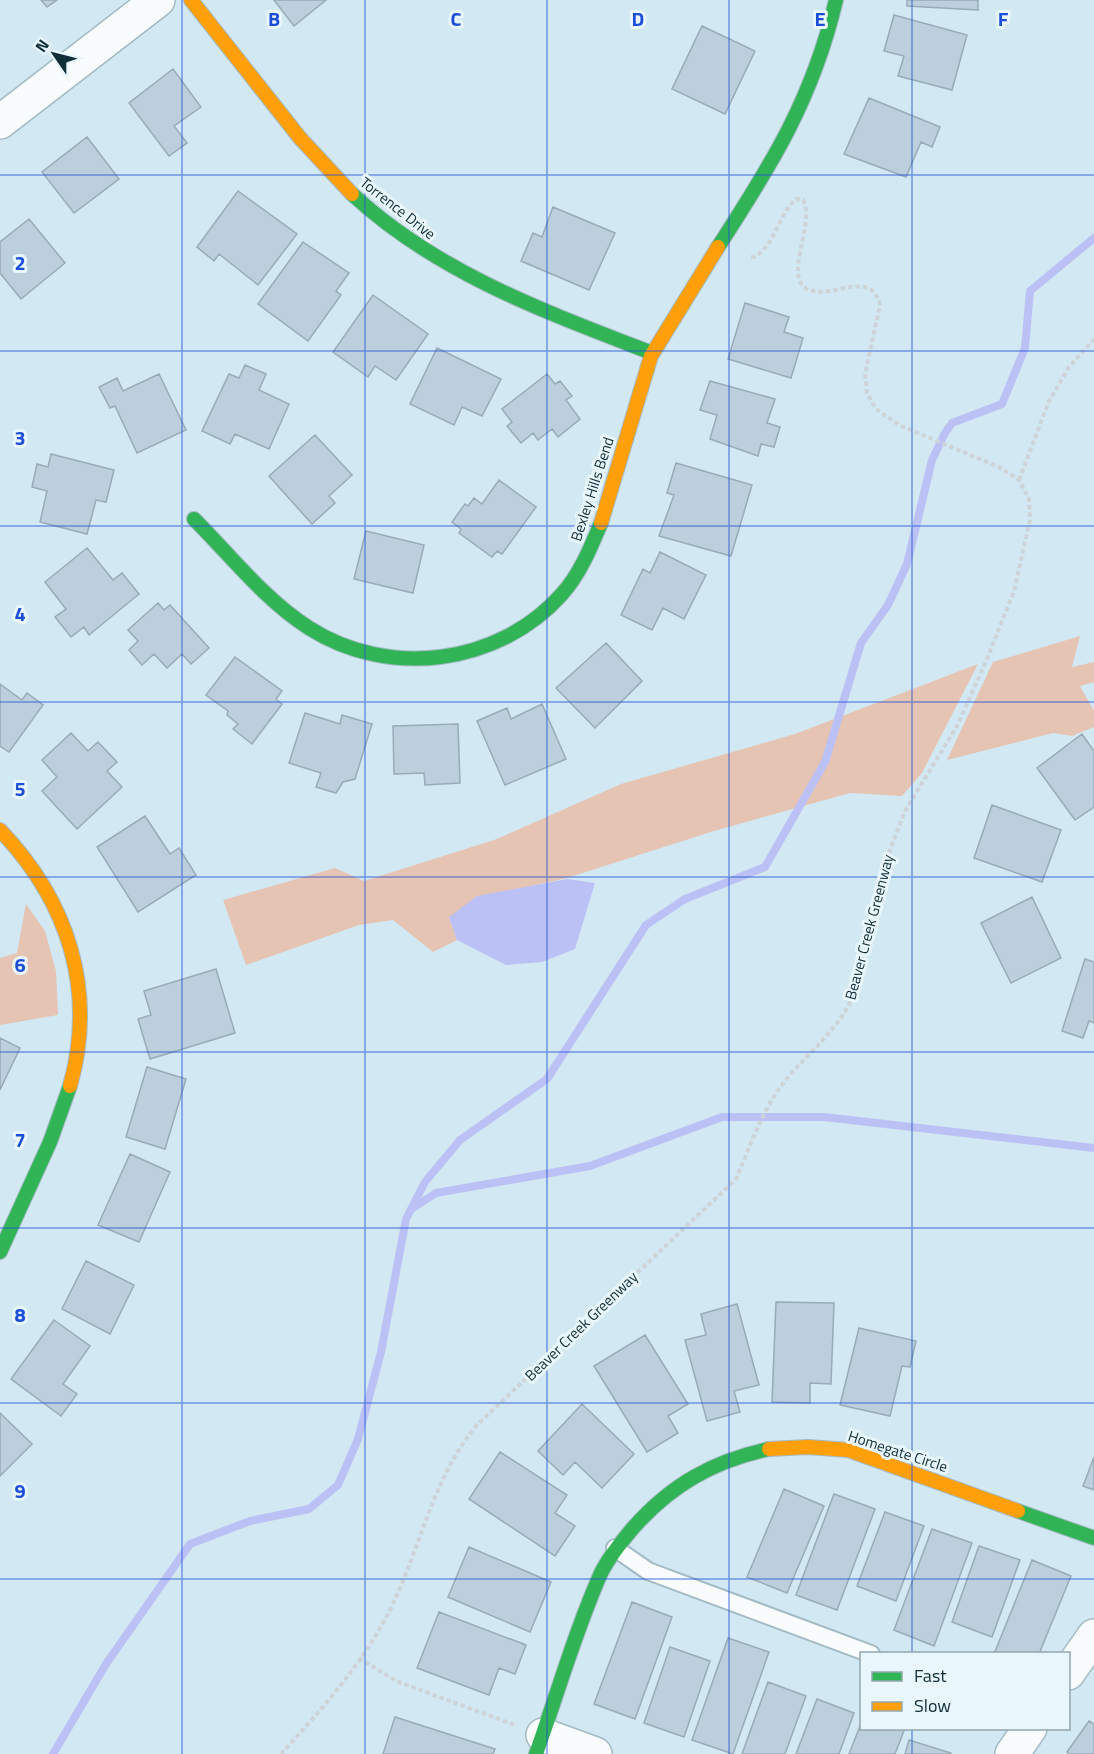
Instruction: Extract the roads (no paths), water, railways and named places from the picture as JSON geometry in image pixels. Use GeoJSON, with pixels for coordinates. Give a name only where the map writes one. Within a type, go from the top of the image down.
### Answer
{"type":"FeatureCollection","features":[{"type":"Feature","properties":{"kind":"street"},"geometry":{"type":"LineString","coordinates":[[0,122],[158,0]]}},
{"type":"Feature","properties":{"kind":"street","name":"Torrence Drive"},"geometry":{"type":"LineString","coordinates":[[191,0],[339,181],[401,234],[462,273],[502,293],[652,353]]}},
{"type":"Feature","properties":{"kind":"street","name":"Bexley Hills Bend"},"geometry":{"type":"LineString","coordinates":[[194,519],[284,610],[311,630],[336,642],[384,658],[446,659],[480,650],[507,638],[537,618],[568,587],[584,561],[598,530],[652,353],[801,111],[826,43],[836,0]]}},
{"type":"Feature","properties":{"kind":"street"},"geometry":{"type":"LineString","coordinates":[[0,830],[32,866],[62,918],[79,989],[79,1030],[73,1072],[62,1111],[0,1252]]}},
{"type":"Feature","properties":{"kind":"street","name":"Homegate Circle"},"geometry":{"type":"LineString","coordinates":[[532,1738],[602,1571],[615,1548],[639,1517],[662,1495],[690,1475],[721,1462],[776,1448],[814,1445],[848,1450],[1094,1538]]}},
{"type":"Feature","properties":{"kind":"street"},"geometry":{"type":"LineString","coordinates":[[1070,1670],[1094,1636]]}},
{"type":"Feature","properties":{"kind":"street"},"geometry":{"type":"LineString","coordinates":[[1012,1754],[1029,1730]]}},
{"type":"Feature","properties":{"kind":"street"},"geometry":{"type":"LineString","coordinates":[[532,1738],[595,1754]]}},
{"type":"Feature","properties":{"kind":"lane"},"geometry":{"type":"LineString","coordinates":[[615,1548],[648,1571],[868,1652]]}},
{"type":"Feature","properties":{"kind":"water"},"geometry":{"type":"Polygon","coordinates":[[[567,879],[595,883],[575,949],[542,962],[506,965],[457,940],[449,917],[477,896],[567,879]]]}},
{"type":"Feature","properties":{"kind":"waterway"},"geometry":{"type":"LineString","coordinates":[[53,1754],[106,1664],[190,1544],[250,1521],[309,1509],[338,1485],[358,1439],[381,1352],[406,1219],[425,1182],[460,1140],[547,1079],[646,925],[685,899],[765,867],[825,762],[861,643],[888,605],[907,564],[932,460],[945,433],[952,423],[1002,404],[1025,348],[1030,291],[1094,238]]}},
{"type":"Feature","properties":{"kind":"waterway"},"geometry":{"type":"LineString","coordinates":[[413,1208],[436,1193],[590,1166],[722,1117],[824,1117],[1094,1148]]}}]}
